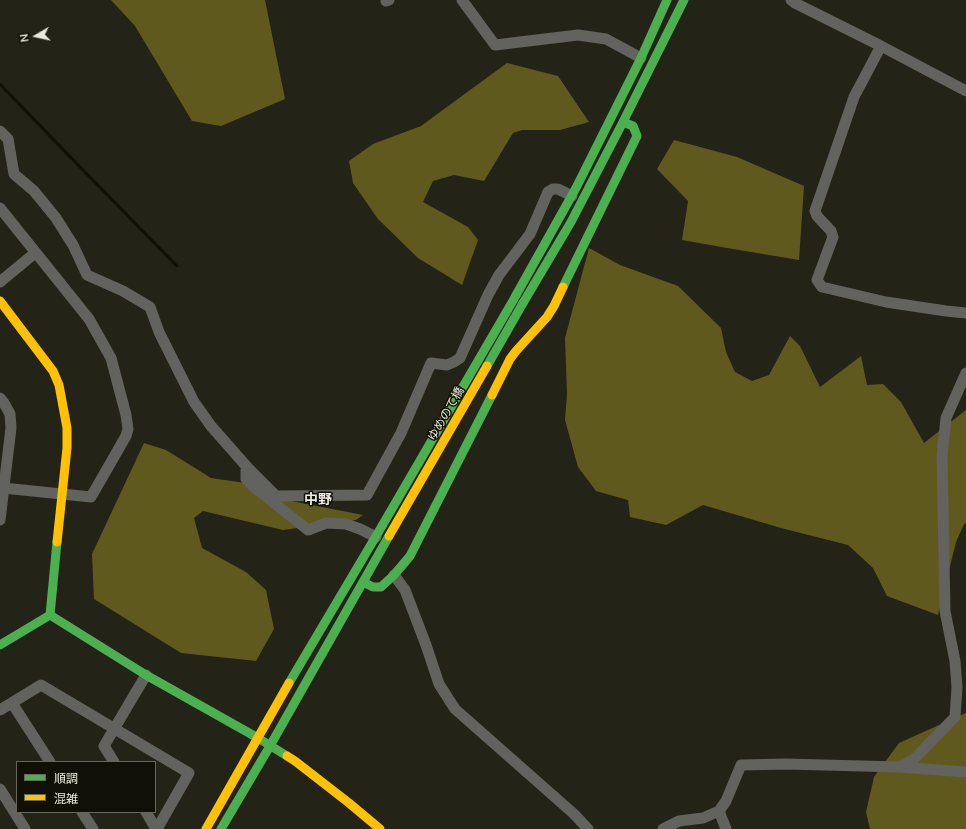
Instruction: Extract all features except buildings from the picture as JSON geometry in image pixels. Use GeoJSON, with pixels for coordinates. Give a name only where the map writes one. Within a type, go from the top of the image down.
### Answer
{"type":"FeatureCollection","features":[{"type":"Feature","properties":{"kind":"street"},"geometry":{"type":"LineString","coordinates":[[462,0],[496,45],[578,35],[606,39],[641,58]]}},
{"type":"Feature","properties":{"kind":"street","name":"ゆめのて橋"},"geometry":{"type":"LineString","coordinates":[[206,829],[279,700],[376,537],[572,196],[641,58],[667,0]]}},
{"type":"Feature","properties":{"kind":"street","name":"ゆめのて橋"},"geometry":{"type":"LineString","coordinates":[[221,829],[570,222],[623,122],[684,0]]}},
{"type":"Feature","properties":{"kind":"street"},"geometry":{"type":"LineString","coordinates":[[791,0],[966,91]]}},
{"type":"Feature","properties":{"kind":"street"},"geometry":{"type":"LineString","coordinates":[[881,46],[854,96],[815,211],[817,216],[831,231],[832,237],[817,280],[822,287],[886,302],[966,313]]}},
{"type":"Feature","properties":{"kind":"street"},"geometry":{"type":"LineString","coordinates":[[363,582],[373,587],[381,586],[394,575],[410,556],[510,359],[516,350],[547,317],[554,306],[637,136],[633,126],[623,122]]}},
{"type":"Feature","properties":{"kind":"street"},"geometry":{"type":"LineString","coordinates":[[0,131],[8,139],[14,174],[34,191],[56,218],[73,245],[87,275],[123,291],[150,307],[159,332],[194,402],[210,426],[276,496],[367,495],[401,434],[431,363],[447,365],[460,358],[498,275],[530,234],[548,192],[553,189],[558,189],[572,196]]}},
{"type":"Feature","properties":{"kind":"street"},"geometry":{"type":"LineString","coordinates":[[0,208],[89,319],[111,358],[126,415],[128,429],[126,436],[91,497],[2,486]]}},
{"type":"Feature","properties":{"kind":"street"},"geometry":{"type":"LineString","coordinates":[[0,282],[35,253]]}},
{"type":"Feature","properties":{"kind":"street"},"geometry":{"type":"LineString","coordinates":[[0,301],[53,371],[59,384],[67,428],[67,448],[50,615]]}},
{"type":"Feature","properties":{"kind":"street"},"geometry":{"type":"LineString","coordinates":[[460,358],[500,379]]}},
{"type":"Feature","properties":{"kind":"street"},"geometry":{"type":"LineString","coordinates":[[900,767],[919,755],[955,717],[957,687],[955,661],[945,611],[942,455],[946,418],[966,373]]}},
{"type":"Feature","properties":{"kind":"street"},"geometry":{"type":"LineString","coordinates":[[0,398],[10,414],[11,428],[2,486],[0,520]]}},
{"type":"Feature","properties":{"kind":"street"},"geometry":{"type":"LineString","coordinates":[[248,468],[246,470],[246,479],[308,530],[326,523],[346,524],[376,537]]}},
{"type":"Feature","properties":{"kind":"street"},"geometry":{"type":"LineString","coordinates":[[394,575],[405,590],[439,684],[456,709],[574,814],[588,829]]}},
{"type":"Feature","properties":{"kind":"street"},"geometry":{"type":"LineString","coordinates":[[0,645],[50,615]]}},
{"type":"Feature","properties":{"kind":"street"},"geometry":{"type":"LineString","coordinates":[[50,615],[146,675],[258,738],[295,761],[380,829]]}},
{"type":"Feature","properties":{"kind":"street"},"geometry":{"type":"LineString","coordinates":[[113,761],[104,746],[146,675]]}},
{"type":"Feature","properties":{"kind":"street"},"geometry":{"type":"LineString","coordinates":[[0,710],[41,685],[189,773],[157,829],[147,813]]}},
{"type":"Feature","properties":{"kind":"street"},"geometry":{"type":"LineString","coordinates":[[12,703],[49,761]]}},
{"type":"Feature","properties":{"kind":"street"},"geometry":{"type":"LineString","coordinates":[[663,829],[679,821],[703,818],[719,811],[726,800],[741,765],[786,764],[900,767],[966,772]]}},
{"type":"Feature","properties":{"kind":"street"},"geometry":{"type":"LineString","coordinates":[[0,789],[25,829]]}},
{"type":"Feature","properties":{"kind":"street"},"geometry":{"type":"LineString","coordinates":[[719,811],[726,829]]}},
{"type":"Feature","properties":{"kind":"street"},"geometry":{"type":"LineString","coordinates":[[83,813],[93,829]]}},
{"type":"Feature","properties":{"kind":"shaded area"},"geometry":{"type":"Polygon","coordinates":[[[111,0],[265,0],[285,99],[221,126],[192,121],[135,26],[111,0]]]}},
{"type":"Feature","properties":{"kind":"shaded area"},"geometry":{"type":"Polygon","coordinates":[[[507,63],[558,76],[589,122],[560,130],[522,130],[513,133],[484,181],[454,175],[433,181],[423,202],[468,227],[478,240],[462,285],[418,258],[378,219],[353,183],[349,161],[373,144],[421,126],[507,63]]]}},
{"type":"Feature","properties":{"kind":"shaded area"},"geometry":{"type":"Polygon","coordinates":[[[674,140],[737,157],[804,186],[799,260],[682,240],[688,201],[657,169],[674,140]]]}},
{"type":"Feature","properties":{"kind":"shaded area"},"geometry":{"type":"Polygon","coordinates":[[[589,248],[620,265],[678,286],[721,328],[726,352],[735,372],[752,381],[769,375],[790,336],[800,346],[820,387],[861,356],[867,385],[883,384],[901,402],[924,443],[966,410],[966,523],[964,524],[956,542],[938,615],[887,596],[873,568],[848,545],[781,528],[703,505],[666,525],[630,517],[628,500],[596,491],[578,467],[565,420],[567,394],[565,338],[589,248]]]}},
{"type":"Feature","properties":{"kind":"shaded area"},"geometry":{"type":"Polygon","coordinates":[[[144,443],[166,450],[211,478],[245,483],[286,500],[363,515],[356,520],[283,530],[203,511],[194,518],[202,548],[246,572],[266,590],[274,629],[256,661],[181,653],[94,599],[92,554],[144,443]]]}},
{"type":"Feature","properties":{"kind":"shaded area"},"geometry":{"type":"Polygon","coordinates":[[[966,713],[966,829],[870,829],[866,812],[874,777],[899,743],[966,713]]]}},
{"type":"Feature","properties":{"kind":"waterway"},"geometry":{"type":"LineString","coordinates":[[0,84],[177,266]]}},
{"type":"Feature","properties":{"kind":"traffic: fast"},"geometry":{"type":"LineString","coordinates":[[515,297],[576,188],[641,58],[667,0]]}},
{"type":"Feature","properties":{"kind":"traffic: fast"},"geometry":{"type":"LineString","coordinates":[[523,303],[571,222],[684,0]]}},
{"type":"Feature","properties":{"kind":"traffic: fast"},"geometry":{"type":"LineString","coordinates":[[563,287],[637,136],[633,126],[623,122]]}},
{"type":"Feature","properties":{"kind":"traffic: fast"},"geometry":{"type":"LineString","coordinates":[[382,526],[514,299]]}},
{"type":"Feature","properties":{"kind":"traffic: fast"},"geometry":{"type":"LineString","coordinates":[[487,366],[523,303]]}},
{"type":"Feature","properties":{"kind":"traffic: fast"},"geometry":{"type":"LineString","coordinates":[[363,582],[373,587],[381,587],[394,575],[410,556],[492,395]]}},
{"type":"Feature","properties":{"kind":"traffic: fast"},"geometry":{"type":"LineString","coordinates":[[289,683],[382,526]]}},
{"type":"Feature","properties":{"kind":"traffic: fast"},"geometry":{"type":"LineString","coordinates":[[221,829],[270,746],[389,536]]}},
{"type":"Feature","properties":{"kind":"traffic: fast"},"geometry":{"type":"LineString","coordinates":[[50,615],[57,542]]}},
{"type":"Feature","properties":{"kind":"traffic: fast"},"geometry":{"type":"LineString","coordinates":[[50,615],[146,675],[287,756]]}},
{"type":"Feature","properties":{"kind":"traffic: fast"},"geometry":{"type":"LineString","coordinates":[[0,645],[50,615]]}},
{"type":"Feature","properties":{"kind":"traffic: slow"},"geometry":{"type":"LineString","coordinates":[[492,395],[510,359],[547,317],[563,287]]}},
{"type":"Feature","properties":{"kind":"traffic: slow"},"geometry":{"type":"LineString","coordinates":[[0,301],[53,371],[59,385],[67,428],[67,448],[57,542]]}},
{"type":"Feature","properties":{"kind":"traffic: slow"},"geometry":{"type":"LineString","coordinates":[[389,536],[487,366]]}},
{"type":"Feature","properties":{"kind":"traffic: slow"},"geometry":{"type":"LineString","coordinates":[[206,829],[289,683]]}},
{"type":"Feature","properties":{"kind":"traffic: slow"},"geometry":{"type":"LineString","coordinates":[[287,756],[349,803],[380,829]]}},
{"type":"Feature","properties":{"kind":"district","name":"中野"},"geometry":{"type":"Point","coordinates":[318,500]}}]}
